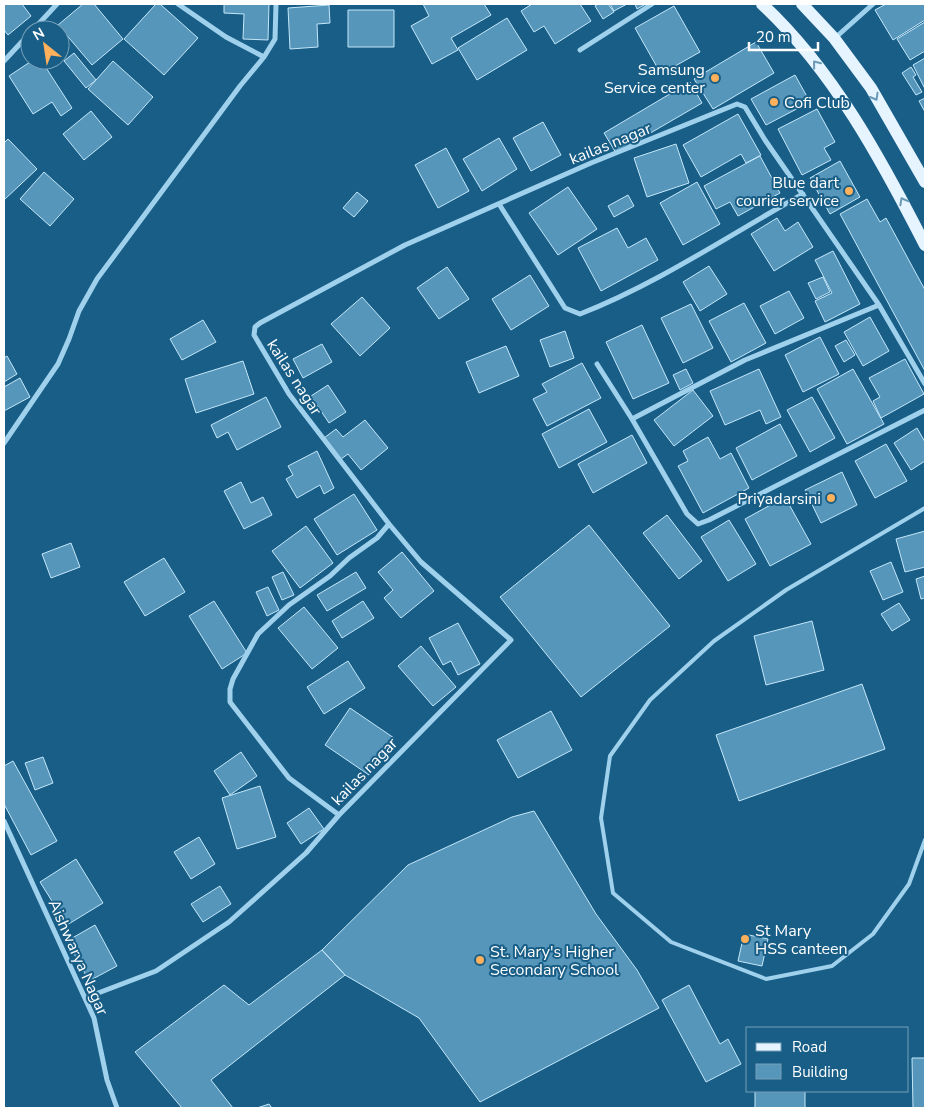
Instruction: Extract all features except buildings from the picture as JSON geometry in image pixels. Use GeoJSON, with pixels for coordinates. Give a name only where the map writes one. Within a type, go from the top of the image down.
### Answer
{"type":"FeatureCollection","features":[{"type":"Feature","properties":{"kind":"main road"},"geometry":{"type":"LineString","coordinates":[[762,4],[782,22],[834,87],[890,178],[925,245]]}},
{"type":"Feature","properties":{"kind":"main road"},"geometry":{"type":"LineString","coordinates":[[802,4],[834,38],[871,88],[923,174]]}},
{"type":"Feature","properties":{"kind":"street"},"geometry":{"type":"LineString","coordinates":[[42,20],[57,4]]}},
{"type":"Feature","properties":{"kind":"street"},"geometry":{"type":"LineString","coordinates":[[178,4],[226,37],[264,56]]}},
{"type":"Feature","properties":{"kind":"street"},"geometry":{"type":"LineString","coordinates":[[4,443],[58,364],[79,311],[97,279],[275,39],[276,4]]}},
{"type":"Feature","properties":{"kind":"street"},"geometry":{"type":"LineString","coordinates":[[580,50],[652,4]]}},
{"type":"Feature","properties":{"kind":"street"},"geometry":{"type":"LineString","coordinates":[[834,38],[873,4]]}},
{"type":"Feature","properties":{"kind":"street"},"geometry":{"type":"LineString","coordinates":[[4,61],[20,43]]}},
{"type":"Feature","properties":{"kind":"street","name":"kailas nagar"},"geometry":{"type":"LineString","coordinates":[[85,998],[156,971],[229,922],[306,853],[339,815],[511,640],[421,562],[389,524],[289,394],[254,335],[255,327],[266,318],[405,245],[591,163],[738,104],[745,107],[878,305],[925,384]]}},
{"type":"Feature","properties":{"kind":"street"},"geometry":{"type":"LineString","coordinates":[[499,204],[566,308],[580,314],[605,304],[692,260],[803,194]]}},
{"type":"Feature","properties":{"kind":"street"},"geometry":{"type":"LineString","coordinates":[[632,419],[746,360],[878,305]]}},
{"type":"Feature","properties":{"kind":"street"},"geometry":{"type":"LineString","coordinates":[[597,364],[688,514],[698,524],[925,410]]}},
{"type":"Feature","properties":{"kind":"street"},"geometry":{"type":"LineString","coordinates":[[339,815],[289,778],[230,702],[230,689],[258,634],[289,605],[330,576],[349,558],[377,538],[389,524]]}},
{"type":"Feature","properties":{"kind":"street","name":"Aishwarya Nagar"},"geometry":{"type":"LineString","coordinates":[[4,821],[94,1018],[107,1080],[117,1108]]}},
{"type":"Feature","properties":{"kind":"lane"},"geometry":{"type":"LineString","coordinates":[[925,508],[786,590],[714,641],[650,700],[610,756],[600,818],[613,893],[671,942],[766,979],[832,966],[873,934],[909,884],[925,840]]}},
{"type":"Feature","properties":{"kind":"place","name":"Samsung Service center"},"geometry":{"type":"Point","coordinates":[715,78]}},
{"type":"Feature","properties":{"kind":"place","name":"Cofi Club"},"geometry":{"type":"Point","coordinates":[774,102]}},
{"type":"Feature","properties":{"kind":"place","name":"Blue dart courier service"},"geometry":{"type":"Point","coordinates":[849,191]}},
{"type":"Feature","properties":{"kind":"place","name":"Priyadarsini"},"geometry":{"type":"Point","coordinates":[831,498]}},
{"type":"Feature","properties":{"kind":"place","name":"St Mary HSS canteen"},"geometry":{"type":"Point","coordinates":[745,939]}},
{"type":"Feature","properties":{"kind":"place","name":"St. Mary's Higher Secondary School"},"geometry":{"type":"Point","coordinates":[480,960]}}]}
